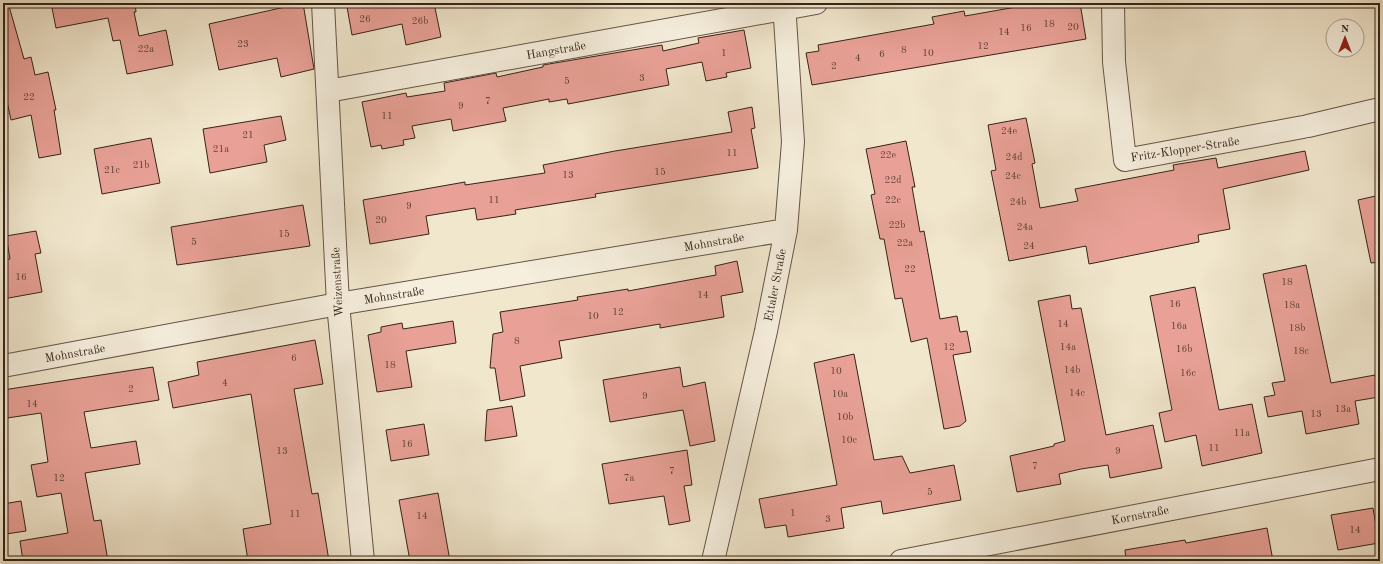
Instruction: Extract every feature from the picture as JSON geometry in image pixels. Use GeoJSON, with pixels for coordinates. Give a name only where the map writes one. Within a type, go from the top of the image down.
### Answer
{"type":"FeatureCollection","features":[{"type":"Feature","properties":{"kind":"street","name":"Weizenstraße"},"geometry":{"type":"LineString","coordinates":[[323,3],[338,304],[363,561]]}},
{"type":"Feature","properties":{"kind":"street"},"geometry":{"type":"LineString","coordinates":[[784,6],[816,3]]}},
{"type":"Feature","properties":{"kind":"street","name":"Fritz-Klopper-Straße"},"geometry":{"type":"LineString","coordinates":[[1113,3],[1114,62],[1126,160],[1305,127],[1380,110]]}},
{"type":"Feature","properties":{"kind":"street","name":"Hangstraße"},"geometry":{"type":"LineString","coordinates":[[328,91],[784,6]]}},
{"type":"Feature","properties":{"kind":"street","name":"Ettaler Straße"},"geometry":{"type":"LineString","coordinates":[[713,561],[766,331],[786,230],[793,142],[784,6]]}},
{"type":"Feature","properties":{"kind":"street","name":"Mohnstraße"},"geometry":{"type":"LineString","coordinates":[[3,366],[338,304],[786,230]]}},
{"type":"Feature","properties":{"kind":"street","name":"Kornstraße"},"geometry":{"type":"LineString","coordinates":[[901,561],[1380,469]]}},
{"type":"Feature","properties":{"kind":"building"},"geometry":{"type":"Polygon","coordinates":[[[51,3],[135,3],[136,12],[134,12],[139,36],[166,30],[173,65],[127,74],[120,40],[113,41],[108,18],[56,28],[51,3]]]}},
{"type":"Feature","properties":{"kind":"building"},"geometry":{"type":"Polygon","coordinates":[[[303,3],[314,69],[281,77],[277,58],[219,70],[209,24],[303,3]]]}},
{"type":"Feature","properties":{"kind":"building"},"geometry":{"type":"Polygon","coordinates":[[[368,3],[434,3],[441,37],[406,45],[402,24],[352,35],[347,7],[368,3]]]}},
{"type":"Feature","properties":{"kind":"building"},"geometry":{"type":"Polygon","coordinates":[[[1039,3],[1080,3],[1086,39],[812,85],[806,53],[819,51],[818,45],[934,24],[932,17],[964,11],[965,16],[1039,3]]]}},
{"type":"Feature","properties":{"kind":"building"},"geometry":{"type":"Polygon","coordinates":[[[9,6],[24,59],[31,57],[35,75],[48,72],[56,110],[54,110],[61,154],[39,158],[31,115],[11,120],[3,83],[3,7],[9,6]]]}},
{"type":"Feature","properties":{"kind":"building"},"geometry":{"type":"Polygon","coordinates":[[[744,30],[751,68],[726,73],[727,77],[706,81],[702,62],[666,69],[669,85],[568,104],[567,99],[549,102],[549,99],[503,108],[506,121],[453,131],[451,119],[412,126],[415,138],[403,140],[404,145],[382,149],[381,145],[371,147],[362,102],[406,93],[407,97],[445,91],[444,83],[496,73],[497,77],[543,67],[543,65],[662,45],[663,51],[699,43],[698,38],[744,30]]]}},
{"type":"Feature","properties":{"kind":"building"},"geometry":{"type":"Polygon","coordinates":[[[752,107],[755,128],[751,129],[758,168],[595,194],[596,197],[515,210],[516,214],[477,220],[475,208],[426,216],[429,234],[370,244],[363,200],[465,182],[465,185],[545,173],[543,165],[615,151],[732,132],[728,112],[752,107]]]}},
{"type":"Feature","properties":{"kind":"building"},"geometry":{"type":"Polygon","coordinates":[[[281,116],[286,140],[264,145],[267,162],[210,173],[203,129],[281,116]]]}},
{"type":"Feature","properties":{"kind":"building"},"geometry":{"type":"Polygon","coordinates":[[[1026,118],[1035,163],[1032,164],[1040,208],[1078,201],[1075,189],[1174,170],[1173,165],[1216,158],[1218,168],[1305,151],[1309,170],[1223,189],[1230,229],[1198,235],[1199,242],[1089,264],[1086,246],[1009,261],[991,171],[996,170],[988,125],[1026,118]]]}},
{"type":"Feature","properties":{"kind":"building"},"geometry":{"type":"Polygon","coordinates":[[[151,138],[160,183],[102,194],[94,149],[151,138]]]}},
{"type":"Feature","properties":{"kind":"building"},"geometry":{"type":"Polygon","coordinates":[[[906,141],[915,187],[912,187],[920,232],[924,231],[940,319],[957,316],[960,332],[967,331],[971,352],[953,355],[966,421],[960,426],[944,429],[927,338],[911,342],[902,298],[895,299],[884,239],[880,239],[871,195],[875,194],[866,149],[906,141]]]}},
{"type":"Feature","properties":{"kind":"building"},"geometry":{"type":"Polygon","coordinates":[[[1380,195],[1380,262],[1371,263],[1358,200],[1380,195]]]}},
{"type":"Feature","properties":{"kind":"building"},"geometry":{"type":"Polygon","coordinates":[[[303,205],[310,246],[177,265],[171,227],[303,205]]]}},
{"type":"Feature","properties":{"kind":"building"},"geometry":{"type":"Polygon","coordinates":[[[36,231],[41,253],[35,254],[42,292],[3,299],[3,260],[10,259],[6,236],[36,231]]]}},
{"type":"Feature","properties":{"kind":"building"},"geometry":{"type":"Polygon","coordinates":[[[737,261],[743,292],[721,296],[724,317],[660,328],[660,324],[559,341],[562,358],[520,366],[525,396],[500,401],[495,368],[490,368],[493,334],[503,332],[500,312],[578,300],[577,297],[628,289],[628,291],[716,275],[715,266],[737,261]]]}},
{"type":"Feature","properties":{"kind":"building"},"geometry":{"type":"Polygon","coordinates":[[[1306,265],[1331,383],[1375,375],[1379,397],[1355,401],[1359,424],[1306,434],[1302,411],[1268,417],[1264,397],[1275,395],[1272,383],[1285,381],[1263,274],[1306,265]]]}},
{"type":"Feature","properties":{"kind":"building"},"geometry":{"type":"Polygon","coordinates":[[[1195,287],[1219,410],[1252,404],[1262,453],[1202,466],[1196,435],[1165,442],[1159,413],[1172,410],[1150,296],[1195,287]]]}},
{"type":"Feature","properties":{"kind":"building"},"geometry":{"type":"Polygon","coordinates":[[[1070,295],[1072,309],[1081,308],[1106,435],[1153,425],[1162,468],[1110,478],[1108,465],[1081,469],[1059,474],[1061,484],[1017,492],[1010,456],[1054,446],[1054,444],[1065,441],[1038,301],[1070,295]]]}},
{"type":"Feature","properties":{"kind":"building"},"geometry":{"type":"Polygon","coordinates":[[[453,321],[456,343],[406,351],[412,387],[377,392],[368,335],[381,332],[381,327],[402,323],[403,329],[453,321]]]}},
{"type":"Feature","properties":{"kind":"building"},"geometry":{"type":"Polygon","coordinates":[[[315,340],[323,384],[294,389],[312,494],[318,493],[329,561],[248,561],[243,529],[271,524],[251,394],[173,408],[168,382],[199,375],[197,362],[315,340]]]}},
{"type":"Feature","properties":{"kind":"building"},"geometry":{"type":"Polygon","coordinates":[[[854,354],[874,460],[902,456],[910,473],[954,465],[961,500],[883,514],[881,501],[841,508],[844,528],[788,537],[786,525],[765,528],[759,499],[837,485],[814,363],[854,354]]]}},
{"type":"Feature","properties":{"kind":"building"},"geometry":{"type":"Polygon","coordinates":[[[153,367],[159,400],[84,412],[91,448],[136,441],[140,464],[85,473],[94,521],[101,520],[108,561],[23,561],[20,541],[68,533],[61,493],[37,497],[31,465],[48,462],[41,413],[7,418],[3,390],[153,367]]]}},
{"type":"Feature","properties":{"kind":"building"},"geometry":{"type":"Polygon","coordinates":[[[680,367],[683,387],[705,382],[715,441],[690,446],[683,410],[610,422],[603,380],[680,367]]]}},
{"type":"Feature","properties":{"kind":"building"},"geometry":{"type":"Polygon","coordinates":[[[512,406],[517,436],[485,441],[487,410],[512,406]]]}},
{"type":"Feature","properties":{"kind":"building"},"geometry":{"type":"Polygon","coordinates":[[[424,424],[429,455],[391,461],[386,430],[424,424]]]}},
{"type":"Feature","properties":{"kind":"building"},"geometry":{"type":"Polygon","coordinates":[[[687,450],[692,485],[684,486],[690,521],[669,525],[664,496],[609,504],[602,464],[687,450]]]}},
{"type":"Feature","properties":{"kind":"building"},"geometry":{"type":"Polygon","coordinates":[[[438,493],[450,561],[410,561],[399,500],[438,493]]]}},
{"type":"Feature","properties":{"kind":"building"},"geometry":{"type":"Polygon","coordinates":[[[21,501],[26,531],[6,534],[3,504],[21,501]]]}},
{"type":"Feature","properties":{"kind":"building"},"geometry":{"type":"Polygon","coordinates":[[[1373,508],[1379,543],[1338,550],[1331,515],[1373,508]]]}},
{"type":"Feature","properties":{"kind":"building"},"geometry":{"type":"Polygon","coordinates":[[[1267,528],[1273,561],[1126,561],[1125,550],[1185,540],[1186,543],[1267,528]]]}}]}
